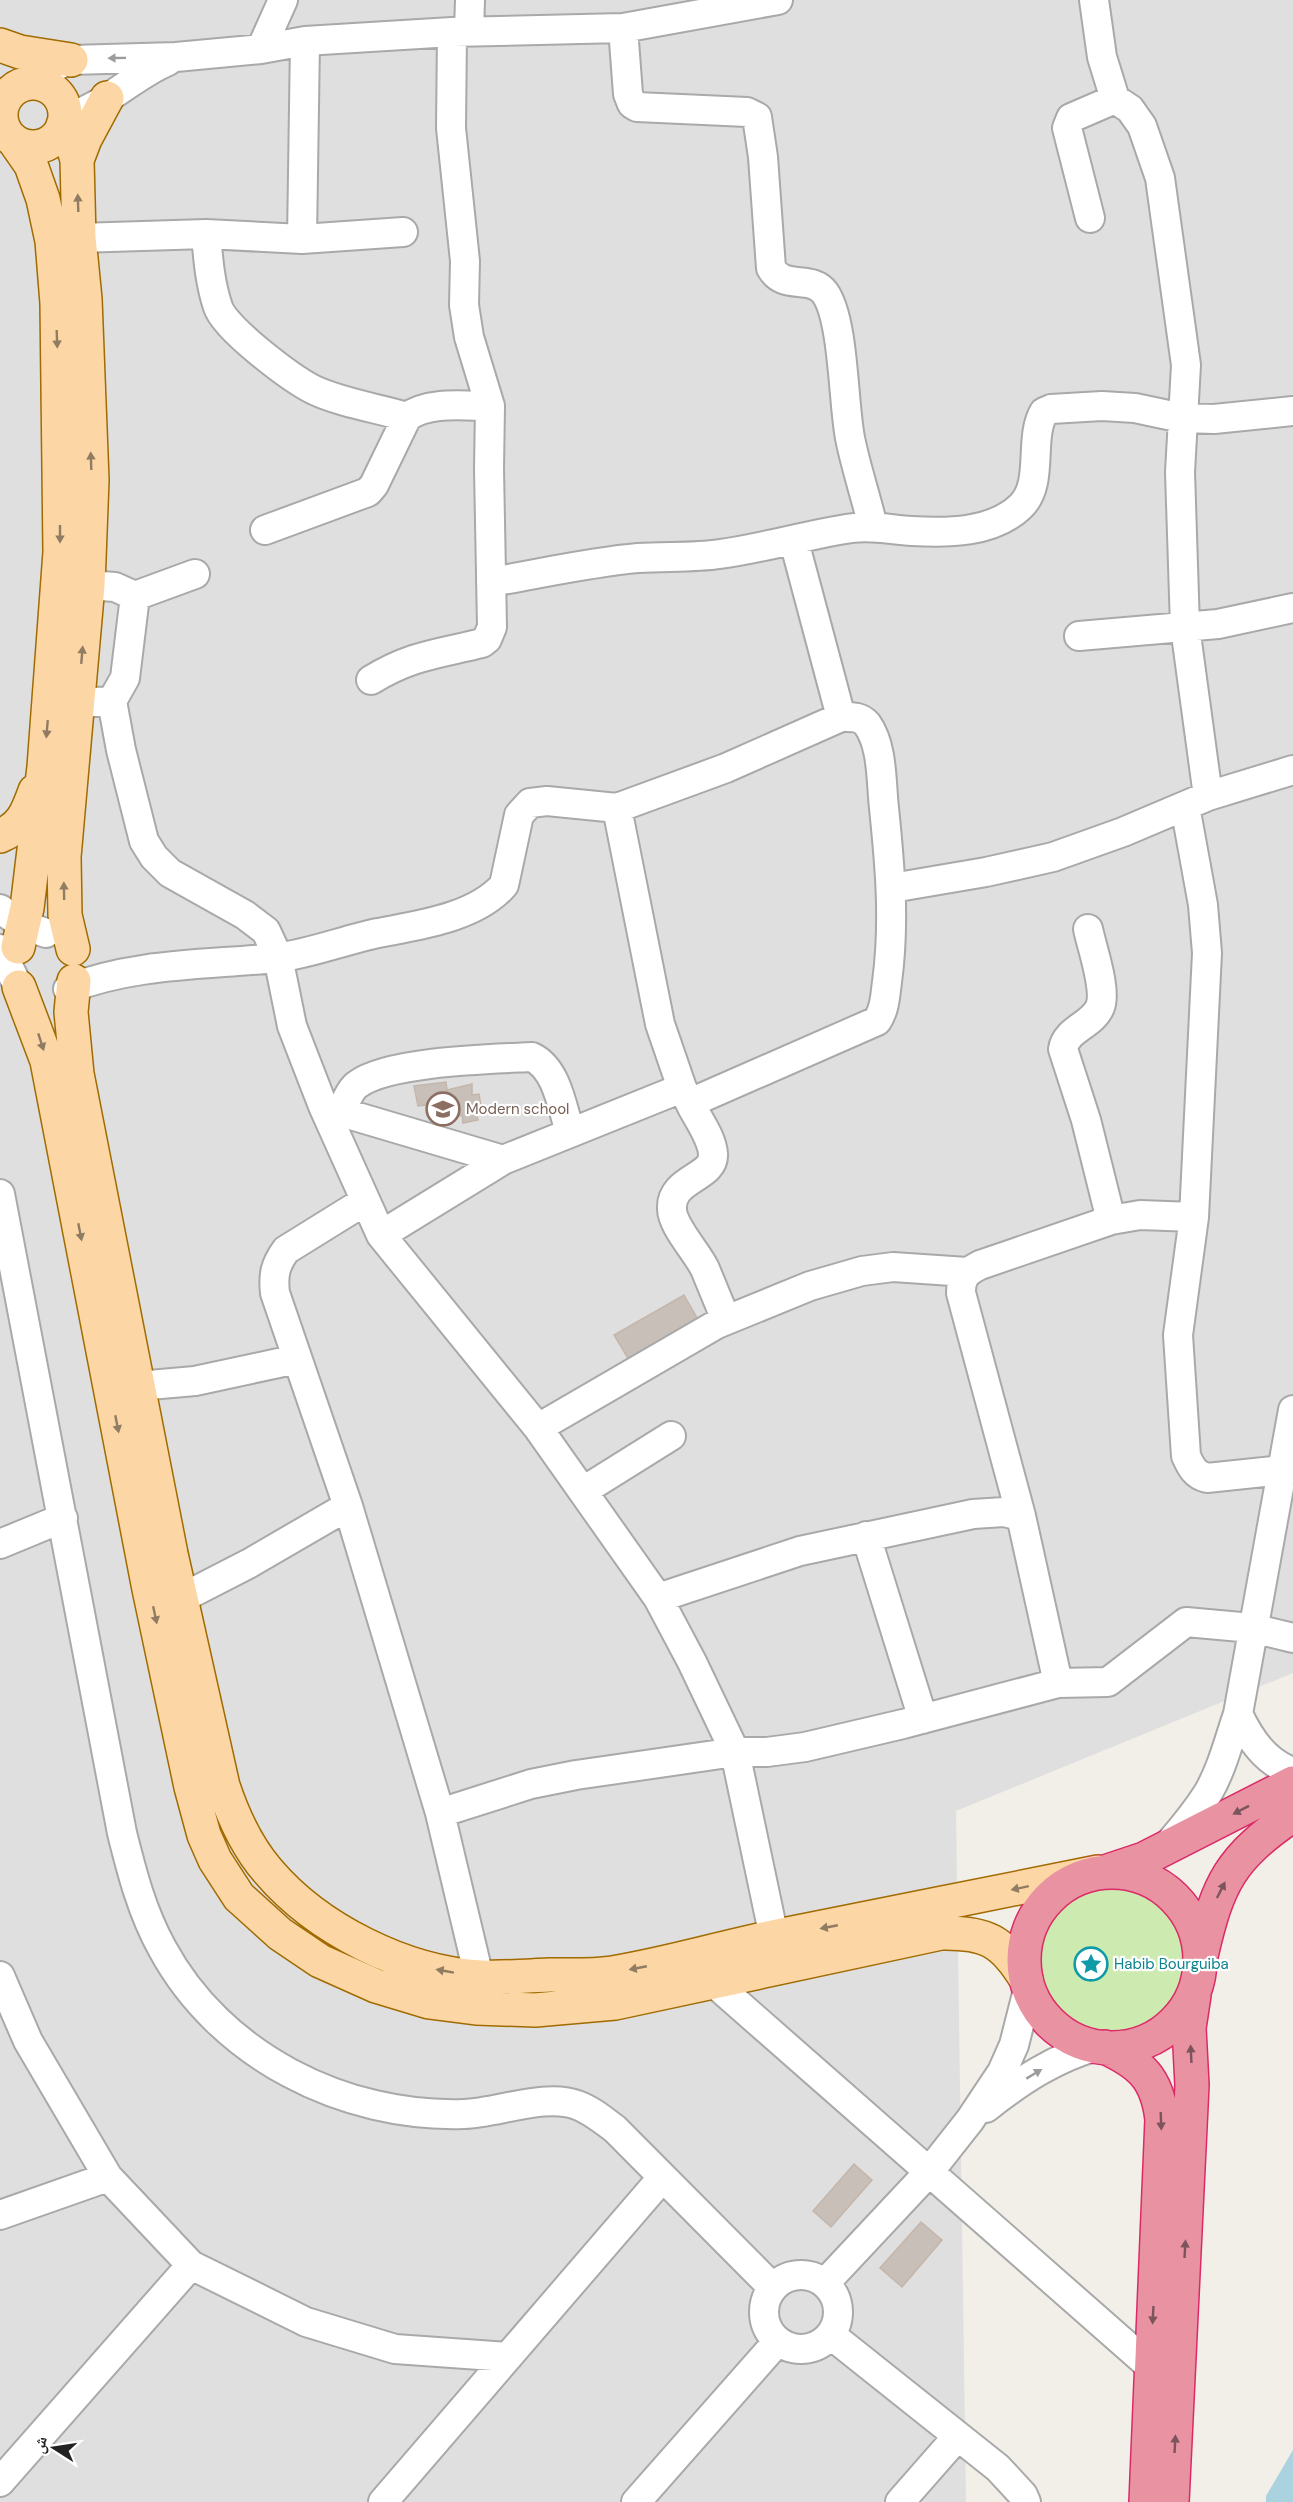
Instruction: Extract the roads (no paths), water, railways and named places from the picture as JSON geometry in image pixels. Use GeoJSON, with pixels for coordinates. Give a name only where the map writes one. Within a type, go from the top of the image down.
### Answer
{"type":"FeatureCollection","features":[{"type":"Feature","properties":{"kind":"highway"},"geometry":{"type":"LineString","coordinates":[[1101,1872],[1126,1872],[1153,1881],[1176,1899],[1192,1922],[1200,1950],[1199,1972],[1188,2006],[1168,2028],[1142,2043],[1113,2049],[1083,2044],[1057,2029],[1037,2007],[1027,1983],[1024,1950],[1032,1922],[1048,1899],[1071,1882],[1101,1872],[1144,1859],[1293,1783]]}},
{"type":"Feature","properties":{"kind":"highway"},"geometry":{"type":"LineString","coordinates":[[1172,2502],[1192,2085],[1189,2028],[1191,2006],[1216,1900],[1231,1870],[1250,1847],[1293,1815]]}},
{"type":"Feature","properties":{"kind":"highway"},"geometry":{"type":"LineString","coordinates":[[1102,2047],[1137,2066],[1151,2079],[1160,2098],[1162,2119],[1146,2502]]}},
{"type":"Feature","properties":{"kind":"main road"},"geometry":{"type":"LineString","coordinates":[[0,47],[71,60]]}},
{"type":"Feature","properties":{"kind":"main road"},"geometry":{"type":"LineString","coordinates":[[0,47],[35,83],[54,91],[60,98],[64,122],[77,160],[79,238],[71,301],[60,552],[44,767],[27,908],[40,957],[71,1023],[77,1074],[180,1599],[223,1786],[232,1813],[267,1870],[291,1895],[322,1920],[366,1947],[423,1967],[479,1977],[610,1974],[774,1937],[1101,1872]]}},
{"type":"Feature","properties":{"kind":"main road"},"geometry":{"type":"LineString","coordinates":[[35,83],[17,87],[3,103],[0,113],[6,129],[31,165],[43,199],[51,242],[71,301],[92,480],[88,585],[63,891],[65,915],[40,957],[47,1061],[149,1589],[191,1787],[215,1860],[239,1898],[280,1934],[320,1961],[376,1986],[429,2002],[476,2008],[535,2010],[615,2003],[941,1933],[961,1932],[981,1936],[998,1943],[1013,1958],[1027,1983]]}},
{"type":"Feature","properties":{"kind":"main road"},"geometry":{"type":"LineString","coordinates":[[77,160],[95,118],[107,98]]}},
{"type":"Feature","properties":{"kind":"main road"},"geometry":{"type":"LineString","coordinates":[[6,129],[33,148],[43,146],[58,134],[64,122]]}},
{"type":"Feature","properties":{"kind":"main road"},"geometry":{"type":"LineString","coordinates":[[0,836],[18,826],[26,815],[44,767]]}},
{"type":"Feature","properties":{"kind":"street"},"geometry":{"type":"LineString","coordinates":[[261,49],[283,0]]}},
{"type":"Feature","properties":{"kind":"street"},"geometry":{"type":"LineString","coordinates":[[371,680],[388,669],[420,656],[464,648],[487,639],[492,627],[490,406],[469,337],[464,305],[465,261],[451,128],[461,32],[470,0]]}},
{"type":"Feature","properties":{"kind":"street"},"geometry":{"type":"LineString","coordinates":[[35,83],[51,68],[71,60],[176,57],[261,49],[305,41],[461,32],[623,28],[778,0]]}},
{"type":"Feature","properties":{"kind":"street"},"geometry":{"type":"LineString","coordinates":[[1094,0],[1102,57],[1115,99],[1130,109],[1142,126],[1160,178],[1186,365],[1180,472],[1185,627],[1207,953],[1194,1217],[1178,1335],[1186,1456],[1192,1469],[1200,1476],[1208,1478],[1287,1470]]}},
{"type":"Feature","properties":{"kind":"street"},"geometry":{"type":"LineString","coordinates":[[623,28],[628,94],[632,104],[637,107],[747,112],[757,117],[763,157],[771,267],[781,280],[819,286],[826,295],[840,350],[850,438],[873,527]]}},
{"type":"Feature","properties":{"kind":"street"},"geometry":{"type":"LineString","coordinates":[[302,239],[305,41]]}},
{"type":"Feature","properties":{"kind":"street"},"geometry":{"type":"LineString","coordinates":[[64,122],[107,98],[135,77],[176,57]]}},
{"type":"Feature","properties":{"kind":"street"},"geometry":{"type":"LineString","coordinates":[[1090,218],[1067,128],[1068,122],[1071,118],[1115,99]]}},
{"type":"Feature","properties":{"kind":"street"},"geometry":{"type":"LineString","coordinates":[[79,238],[206,234],[302,239],[403,232]]}},
{"type":"Feature","properties":{"kind":"street"},"geometry":{"type":"LineString","coordinates":[[206,234],[210,272],[218,307],[223,317],[244,338],[292,377],[315,390],[407,417]]}},
{"type":"Feature","properties":{"kind":"street"},"geometry":{"type":"LineString","coordinates":[[265,530],[368,492],[374,485],[407,417],[426,408],[490,406]]}},
{"type":"Feature","properties":{"kind":"street"},"geometry":{"type":"LineString","coordinates":[[491,582],[637,558],[716,555],[837,531],[873,527],[912,531],[961,531],[982,527],[1003,518],[1021,506],[1029,494],[1033,478],[1038,426],[1047,410],[1070,407],[1135,408],[1182,418],[1214,419],[1293,411]]}},
{"type":"Feature","properties":{"kind":"street"},"geometry":{"type":"LineString","coordinates":[[794,540],[841,717]]}},
{"type":"Feature","properties":{"kind":"street"},"geometry":{"type":"LineString","coordinates":[[88,585],[115,587],[135,596],[195,574]]}},
{"type":"Feature","properties":{"kind":"street"},"geometry":{"type":"LineString","coordinates":[[135,596],[125,678],[112,701],[121,750],[144,841],[154,857],[170,873],[245,915],[266,931],[278,957],[292,1026],[332,1109],[365,1201],[381,1234],[537,1428],[658,1598],[735,1752],[774,1937]]}},
{"type":"Feature","properties":{"kind":"street"},"geometry":{"type":"LineString","coordinates":[[1079,636],[1218,624],[1293,608]]}},
{"type":"Feature","properties":{"kind":"street"},"geometry":{"type":"LineString","coordinates":[[78,703],[112,701]]}},
{"type":"Feature","properties":{"kind":"street"},"geometry":{"type":"LineString","coordinates":[[40,957],[102,978],[160,967],[278,957],[438,920],[470,909],[487,900],[504,885],[519,815],[530,803],[547,801],[617,808],[726,768],[841,717],[854,717],[865,721],[872,732],[876,746],[892,888],[889,964],[883,1012],[877,1021],[686,1096],[570,1132],[503,1160],[381,1234]]}},
{"type":"Feature","properties":{"kind":"street"},"geometry":{"type":"LineString","coordinates":[[892,888],[986,872],[1053,857],[1123,832],[1197,801],[1293,770]]}},
{"type":"Feature","properties":{"kind":"street"},"geometry":{"type":"LineString","coordinates":[[617,808],[660,1024],[686,1096],[712,1148],[714,1157],[711,1165],[681,1186],[674,1196],[673,1216],[704,1267],[726,1320]]}},
{"type":"Feature","properties":{"kind":"street"},"geometry":{"type":"LineString","coordinates":[[1088,929],[1102,1000],[1100,1009],[1094,1017],[1066,1039],[1064,1049],[1086,1120],[1111,1220]]}},
{"type":"Feature","properties":{"kind":"street"},"geometry":{"type":"LineString","coordinates":[[332,1109],[355,1086],[369,1077],[387,1071],[460,1060],[532,1057],[540,1061],[548,1071],[570,1132]]}},
{"type":"Feature","properties":{"kind":"street"},"geometry":{"type":"LineString","coordinates":[[332,1109],[503,1160]]}},
{"type":"Feature","properties":{"kind":"street"},"geometry":{"type":"LineString","coordinates":[[0,1194],[122,1833],[136,1891],[162,1948],[191,1994],[241,2043],[298,2079],[360,2103],[418,2114],[467,2114],[553,2102],[575,2104],[595,2114],[615,2129],[773,2288]]}},
{"type":"Feature","properties":{"kind":"street"},"geometry":{"type":"LineString","coordinates":[[365,1201],[286,1251],[277,1262],[273,1277],[275,1293],[348,1506],[440,1813],[479,1977]]}},
{"type":"Feature","properties":{"kind":"street"},"geometry":{"type":"LineString","coordinates":[[537,1428],[726,1320],[833,1278],[862,1271],[893,1268],[967,1272],[1033,1245],[1111,1220],[1140,1215],[1194,1217]]}},
{"type":"Feature","properties":{"kind":"street"},"geometry":{"type":"LineString","coordinates":[[967,1272],[961,1280],[961,1293],[1021,1516],[1058,1683]]}},
{"type":"Feature","properties":{"kind":"street"},"geometry":{"type":"LineString","coordinates":[[138,1386],[195,1381],[297,1359]]}},
{"type":"Feature","properties":{"kind":"street"},"geometry":{"type":"LineString","coordinates":[[1166,1848],[1208,1792],[1223,1760],[1238,1714],[1252,1629],[1287,1470],[1293,1410]]}},
{"type":"Feature","properties":{"kind":"street"},"geometry":{"type":"LineString","coordinates":[[583,1491],[671,1436]]}},
{"type":"Feature","properties":{"kind":"street"},"geometry":{"type":"LineString","coordinates":[[180,1599],[250,1563],[348,1506]]}},
{"type":"Feature","properties":{"kind":"street"},"geometry":{"type":"LineString","coordinates":[[658,1598],[800,1551],[866,1536],[981,1513],[1004,1512],[1021,1516]]}},
{"type":"Feature","properties":{"kind":"street"},"geometry":{"type":"LineString","coordinates":[[0,1544],[63,1518]]}},
{"type":"Feature","properties":{"kind":"street"},"geometry":{"type":"LineString","coordinates":[[866,1536],[923,1719]]}},
{"type":"Feature","properties":{"kind":"street"},"geometry":{"type":"LineString","coordinates":[[440,1813],[531,1784],[576,1775],[735,1752],[766,1752],[805,1747],[1058,1683],[1108,1682],[1186,1622],[1252,1629],[1293,1638]]}},
{"type":"Feature","properties":{"kind":"street"},"geometry":{"type":"LineString","coordinates":[[1238,1714],[1248,1736],[1264,1754],[1293,1772]]}},
{"type":"Feature","properties":{"kind":"street"},"geometry":{"type":"LineString","coordinates":[[0,1976],[28,2041],[108,2177],[191,2265],[306,2322],[395,2349],[508,2357]]}},
{"type":"Feature","properties":{"kind":"street"},"geometry":{"type":"LineString","coordinates":[[712,1982],[1150,2367]]}},
{"type":"Feature","properties":{"kind":"street"},"geometry":{"type":"LineString","coordinates":[[825,2283],[929,2172],[970,2120],[1002,2072],[1014,2045],[1027,1983]]}},
{"type":"Feature","properties":{"kind":"street"},"geometry":{"type":"LineString","coordinates":[[970,2120],[1032,2076],[1077,2052],[1102,2047]]}},
{"type":"Feature","properties":{"kind":"street"},"geometry":{"type":"LineString","coordinates":[[0,2215],[108,2177]]}},
{"type":"Feature","properties":{"kind":"street"},"geometry":{"type":"LineString","coordinates":[[383,2502],[662,2178]]}},
{"type":"Feature","properties":{"kind":"street"},"geometry":{"type":"LineString","coordinates":[[0,2482],[191,2265]]}},
{"type":"Feature","properties":{"kind":"street"},"geometry":{"type":"LineString","coordinates":[[796,2275],[814,2277],[825,2283],[835,2296],[839,2309],[837,2323],[831,2335],[825,2342],[813,2348],[800,2350],[777,2341],[766,2326],[764,2313],[766,2299],[773,2288],[784,2279],[796,2275]]}},
{"type":"Feature","properties":{"kind":"street"},"geometry":{"type":"LineString","coordinates":[[831,2335],[998,2468],[1023,2495],[1026,2502]]}},
{"type":"Feature","properties":{"kind":"street"},"geometry":{"type":"LineString","coordinates":[[636,2502],[777,2341]]}},
{"type":"Feature","properties":{"kind":"street"},"geometry":{"type":"LineString","coordinates":[[900,2502],[957,2437]]}},
{"type":"Feature","properties":{"kind":"water"},"geometry":{"type":"Polygon","coordinates":[[[1293,2450],[1293,2502],[1266,2502],[1266,2496],[1293,2450]]]}},
{"type":"Feature","properties":{"kind":"place","name":"Modern school"},"geometry":{"type":"Point","coordinates":[443,1109]}},
{"type":"Feature","properties":{"kind":"place","name":"Habib Bourguiba"},"geometry":{"type":"Point","coordinates":[1091,1964]}}]}
